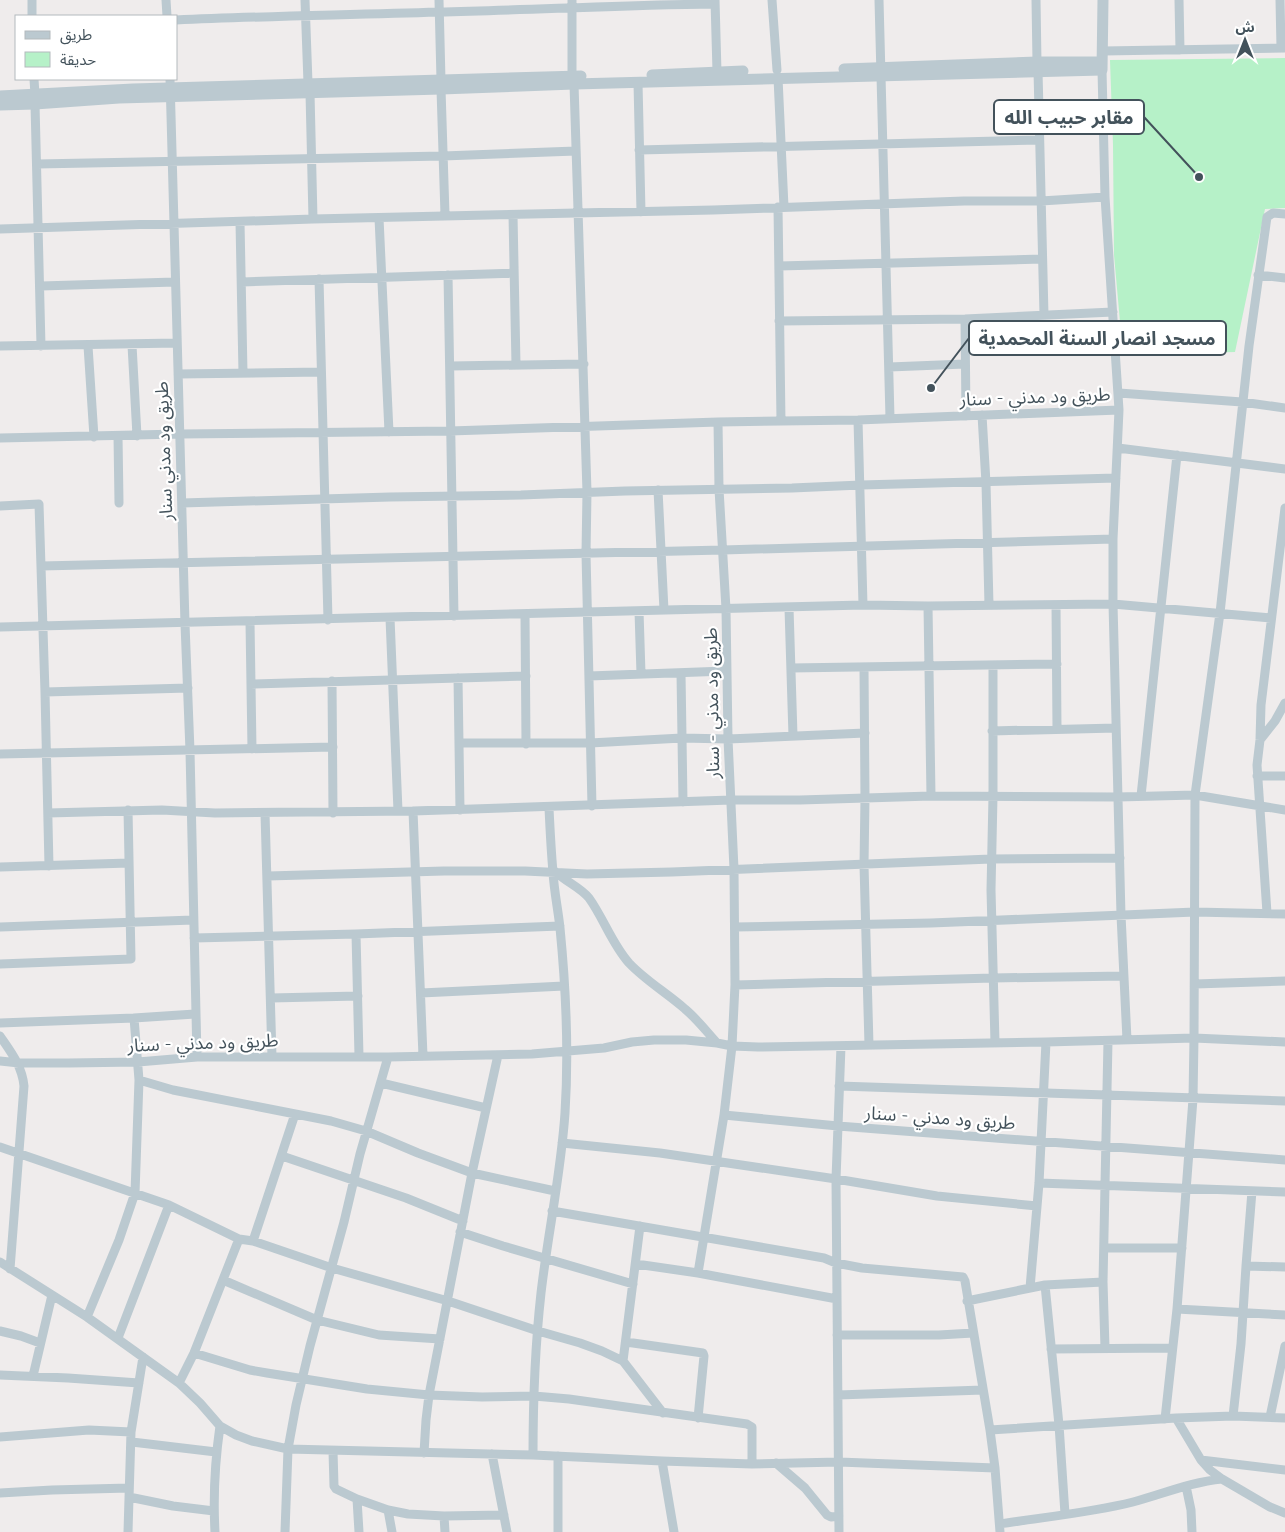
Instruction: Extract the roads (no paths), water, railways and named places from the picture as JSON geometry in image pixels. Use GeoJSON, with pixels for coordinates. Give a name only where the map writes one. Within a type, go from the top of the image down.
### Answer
{"type":"FeatureCollection","features":[{"type":"Feature","properties":{"kind":"street"},"geometry":{"type":"LineString","coordinates":[[32,0],[32,15]]}},
{"type":"Feature","properties":{"kind":"street"},"geometry":{"type":"LineString","coordinates":[[166,0],[167,15]]}},
{"type":"Feature","properties":{"kind":"street"},"geometry":{"type":"LineString","coordinates":[[305,0],[313,219]]}},
{"type":"Feature","properties":{"kind":"street"},"geometry":{"type":"LineString","coordinates":[[439,0],[445,215]]}},
{"type":"Feature","properties":{"kind":"street"},"geometry":{"type":"LineString","coordinates":[[772,0],[781,147],[779,266],[781,421]]}},
{"type":"Feature","properties":{"kind":"street"},"geometry":{"type":"LineString","coordinates":[[884,0],[879,0],[880,71],[890,418]]}},
{"type":"Feature","properties":{"kind":"street"},"geometry":{"type":"LineString","coordinates":[[1036,0],[1044,315]]}},
{"type":"Feature","properties":{"kind":"street"},"geometry":{"type":"LineString","coordinates":[[1103,0],[1102,61],[1105,197],[1119,410]]}},
{"type":"Feature","properties":{"kind":"street"},"geometry":{"type":"LineString","coordinates":[[1178,0],[1180,50]]}},
{"type":"Feature","properties":{"kind":"street"},"geometry":{"type":"LineString","coordinates":[[573,80],[638,83],[777,74],[1037,67],[1102,61],[1180,50],[1283,48],[1280,0]]}},
{"type":"Feature","properties":{"kind":"street"},"geometry":{"type":"LineString","coordinates":[[178,20],[439,12],[572,3],[715,2],[717,72]]}},
{"type":"Feature","properties":{"kind":"street"},"geometry":{"type":"LineString","coordinates":[[572,3],[577,214],[584,364],[588,676],[592,806]]}},
{"type":"Feature","properties":{"kind":"street"},"geometry":{"type":"LineString","coordinates":[[0,96],[35,99],[119,98],[170,88],[309,88],[441,85],[717,72],[777,74]]}},
{"type":"Feature","properties":{"kind":"street"},"geometry":{"type":"LineString","coordinates":[[34,80],[41,286],[41,346]]}},
{"type":"Feature","properties":{"kind":"street"},"geometry":{"type":"LineString","coordinates":[[638,83],[641,212]]}},
{"type":"Feature","properties":{"kind":"street","name":"طريق ود مدني سنار"},"geometry":{"type":"LineString","coordinates":[[170,88],[190,751],[197,1057]]}},
{"type":"Feature","properties":{"kind":"street"},"geometry":{"type":"LineString","coordinates":[[0,105],[35,99]]}},
{"type":"Feature","properties":{"kind":"street"},"geometry":{"type":"LineString","coordinates":[[639,150],[1039,140]]}},
{"type":"Feature","properties":{"kind":"street"},"geometry":{"type":"LineString","coordinates":[[37,164],[576,152]]}},
{"type":"Feature","properties":{"kind":"street"},"geometry":{"type":"LineString","coordinates":[[0,229],[445,215],[577,214],[964,201],[1041,201],[1105,197]]}},
{"type":"Feature","properties":{"kind":"street"},"geometry":{"type":"LineString","coordinates":[[1165,1418],[1177,1309],[1190,1153],[1194,1038],[1195,796],[1220,613],[1242,402],[1258,275],[1267,217],[1273,212],[1285,214]]}},
{"type":"Feature","properties":{"kind":"street"},"geometry":{"type":"LineString","coordinates":[[513,215],[516,365]]}},
{"type":"Feature","properties":{"kind":"street"},"geometry":{"type":"LineString","coordinates":[[379,218],[389,432]]}},
{"type":"Feature","properties":{"kind":"street"},"geometry":{"type":"LineString","coordinates":[[240,222],[243,373]]}},
{"type":"Feature","properties":{"kind":"street"},"geometry":{"type":"LineString","coordinates":[[779,266],[1042,259]]}},
{"type":"Feature","properties":{"kind":"street"},"geometry":{"type":"LineString","coordinates":[[242,282],[514,274]]}},
{"type":"Feature","properties":{"kind":"street"},"geometry":{"type":"LineString","coordinates":[[448,275],[454,616]]}},
{"type":"Feature","properties":{"kind":"street"},"geometry":{"type":"LineString","coordinates":[[1258,275],[1285,278]]}},
{"type":"Feature","properties":{"kind":"street"},"geometry":{"type":"LineString","coordinates":[[319,280],[328,620]]}},
{"type":"Feature","properties":{"kind":"street"},"geometry":{"type":"LineString","coordinates":[[41,286],[175,282]]}},
{"type":"Feature","properties":{"kind":"street"},"geometry":{"type":"LineString","coordinates":[[779,321],[965,319],[1113,312]]}},
{"type":"Feature","properties":{"kind":"street"},"geometry":{"type":"LineString","coordinates":[[965,319],[966,416]]}},
{"type":"Feature","properties":{"kind":"street"},"geometry":{"type":"LineString","coordinates":[[0,346],[177,344]]}},
{"type":"Feature","properties":{"kind":"street"},"geometry":{"type":"LineString","coordinates":[[132,345],[137,436]]}},
{"type":"Feature","properties":{"kind":"street"},"geometry":{"type":"LineString","coordinates":[[88,346],[94,437]]}},
{"type":"Feature","properties":{"kind":"street"},"geometry":{"type":"LineString","coordinates":[[451,366],[584,364]]}},
{"type":"Feature","properties":{"kind":"street"},"geometry":{"type":"LineString","coordinates":[[889,367],[965,364]]}},
{"type":"Feature","properties":{"kind":"street"},"geometry":{"type":"LineString","coordinates":[[178,374],[321,372]]}},
{"type":"Feature","properties":{"kind":"street"},"geometry":{"type":"LineString","coordinates":[[1118,393],[1242,402],[1285,408]]}},
{"type":"Feature","properties":{"kind":"street","name":"طريق ود مدني - سنار"},"geometry":{"type":"LineString","coordinates":[[0,438],[450,431],[718,422],[858,420],[1119,410],[1113,539],[1113,604],[1121,915],[1127,1040]]}},
{"type":"Feature","properties":{"kind":"street"},"geometry":{"type":"LineString","coordinates":[[982,415],[986,482],[989,606]]}},
{"type":"Feature","properties":{"kind":"street"},"geometry":{"type":"LineString","coordinates":[[858,420],[863,606]]}},
{"type":"Feature","properties":{"kind":"street"},"geometry":{"type":"LineString","coordinates":[[0,627],[185,624],[726,609],[719,489],[718,422]]}},
{"type":"Feature","properties":{"kind":"street"},"geometry":{"type":"LineString","coordinates":[[118,436],[119,503]]}},
{"type":"Feature","properties":{"kind":"street"},"geometry":{"type":"LineString","coordinates":[[1118,448],[1285,469]]}},
{"type":"Feature","properties":{"kind":"street"},"geometry":{"type":"LineString","coordinates":[[1141,796],[1177,455]]}},
{"type":"Feature","properties":{"kind":"street"},"geometry":{"type":"LineString","coordinates":[[182,503],[521,496],[587,492],[1116,478]]}},
{"type":"Feature","properties":{"kind":"street"},"geometry":{"type":"LineString","coordinates":[[658,490],[664,610]]}},
{"type":"Feature","properties":{"kind":"street"},"geometry":{"type":"LineString","coordinates":[[0,506],[39,504],[49,866]]}},
{"type":"Feature","properties":{"kind":"street"},"geometry":{"type":"LineString","coordinates":[[1267,913],[1257,757],[1260,740],[1261,704],[1285,508]]}},
{"type":"Feature","properties":{"kind":"street"},"geometry":{"type":"LineString","coordinates":[[41,566],[586,554],[1113,539]]}},
{"type":"Feature","properties":{"kind":"street","name":"طريق ود مدني - سنار"},"geometry":{"type":"LineString","coordinates":[[698,1273],[724,1115],[732,1046],[735,985],[734,869],[728,739],[726,609],[1113,604],[1271,618]]}},
{"type":"Feature","properties":{"kind":"street"},"geometry":{"type":"LineString","coordinates":[[1056,605],[1057,729]]}},
{"type":"Feature","properties":{"kind":"street"},"geometry":{"type":"LineString","coordinates":[[928,606],[932,796]]}},
{"type":"Feature","properties":{"kind":"street"},"geometry":{"type":"LineString","coordinates":[[789,608],[793,736]]}},
{"type":"Feature","properties":{"kind":"street"},"geometry":{"type":"LineString","coordinates":[[639,611],[641,674]]}},
{"type":"Feature","properties":{"kind":"street"},"geometry":{"type":"LineString","coordinates":[[525,614],[526,744]]}},
{"type":"Feature","properties":{"kind":"street"},"geometry":{"type":"LineString","coordinates":[[390,618],[398,811]]}},
{"type":"Feature","properties":{"kind":"street"},"geometry":{"type":"LineString","coordinates":[[250,622],[252,749]]}},
{"type":"Feature","properties":{"kind":"street"},"geometry":{"type":"LineString","coordinates":[[791,668],[1057,664]]}},
{"type":"Feature","properties":{"kind":"street"},"geometry":{"type":"LineString","coordinates":[[993,665],[993,796],[990,860],[995,1043]]}},
{"type":"Feature","properties":{"kind":"street"},"geometry":{"type":"LineString","coordinates":[[864,667],[864,865],[869,1044]]}},
{"type":"Feature","properties":{"kind":"street"},"geometry":{"type":"LineString","coordinates":[[588,676],[726,671]]}},
{"type":"Feature","properties":{"kind":"street"},"geometry":{"type":"LineString","coordinates":[[681,673],[683,802]]}},
{"type":"Feature","properties":{"kind":"street"},"geometry":{"type":"LineString","coordinates":[[251,684],[526,676]]}},
{"type":"Feature","properties":{"kind":"street"},"geometry":{"type":"LineString","coordinates":[[458,678],[460,810]]}},
{"type":"Feature","properties":{"kind":"street"},"geometry":{"type":"LineString","coordinates":[[332,681],[333,813]]}},
{"type":"Feature","properties":{"kind":"street"},"geometry":{"type":"LineString","coordinates":[[45,692],[188,688]]}},
{"type":"Feature","properties":{"kind":"street"},"geometry":{"type":"LineString","coordinates":[[1260,740],[1275,721],[1285,703]]}},
{"type":"Feature","properties":{"kind":"street"},"geometry":{"type":"LineString","coordinates":[[1275,721],[1285,722]]}},
{"type":"Feature","properties":{"kind":"street"},"geometry":{"type":"LineString","coordinates":[[992,731],[1116,728]]}},
{"type":"Feature","properties":{"kind":"street"},"geometry":{"type":"LineString","coordinates":[[459,743],[590,743],[682,738],[728,739],[865,733]]}},
{"type":"Feature","properties":{"kind":"street"},"geometry":{"type":"LineString","coordinates":[[0,754],[333,747]]}},
{"type":"Feature","properties":{"kind":"street"},"geometry":{"type":"LineString","coordinates":[[1257,776],[1285,776]]}},
{"type":"Feature","properties":{"kind":"street","name":"طريق ود مدني - سنار"},"geometry":{"type":"LineString","coordinates":[[48,813],[128,810],[333,813],[549,808],[730,800],[932,796],[1195,796],[1285,810]]}},
{"type":"Feature","properties":{"kind":"street"},"geometry":{"type":"LineString","coordinates":[[533,1455],[538,1331],[562,1143],[567,1052],[560,926],[549,808]]}},
{"type":"Feature","properties":{"kind":"street"},"geometry":{"type":"LineString","coordinates":[[0,964],[131,959],[128,810]]}},
{"type":"Feature","properties":{"kind":"street"},"geometry":{"type":"LineString","coordinates":[[413,811],[423,1056]]}},
{"type":"Feature","properties":{"kind":"street"},"geometry":{"type":"LineString","coordinates":[[265,813],[272,1057]]}},
{"type":"Feature","properties":{"kind":"street"},"geometry":{"type":"LineString","coordinates":[[268,876],[416,871],[555,871],[587,874],[990,860],[1120,858]]}},
{"type":"Feature","properties":{"kind":"street"},"geometry":{"type":"LineString","coordinates":[[0,867],[129,863]]}},
{"type":"Feature","properties":{"kind":"street"},"geometry":{"type":"LineString","coordinates":[[555,871],[583,891],[609,930],[620,953],[631,965],[686,1010],[717,1043]]}},
{"type":"Feature","properties":{"kind":"street"},"geometry":{"type":"LineString","coordinates":[[735,927],[991,921],[1195,912],[1285,914]]}},
{"type":"Feature","properties":{"kind":"street"},"geometry":{"type":"LineString","coordinates":[[0,928],[193,920]]}},
{"type":"Feature","properties":{"kind":"street"},"geometry":{"type":"LineString","coordinates":[[194,938],[515,929],[560,926]]}},
{"type":"Feature","properties":{"kind":"street"},"geometry":{"type":"LineString","coordinates":[[356,934],[359,1056]]}},
{"type":"Feature","properties":{"kind":"street"},"geometry":{"type":"LineString","coordinates":[[735,985],[1124,976]]}},
{"type":"Feature","properties":{"kind":"street"},"geometry":{"type":"LineString","coordinates":[[1194,984],[1285,980]]}},
{"type":"Feature","properties":{"kind":"street"},"geometry":{"type":"LineString","coordinates":[[421,993],[564,986]]}},
{"type":"Feature","properties":{"kind":"street"},"geometry":{"type":"LineString","coordinates":[[271,998],[358,996]]}},
{"type":"Feature","properties":{"kind":"street"},"geometry":{"type":"LineString","coordinates":[[0,1023],[195,1014]]}},
{"type":"Feature","properties":{"kind":"street"},"geometry":{"type":"LineString","coordinates":[[87,1317],[119,1240],[135,1193],[139,1080],[134,1018]]}},
{"type":"Feature","properties":{"kind":"street"},"geometry":{"type":"LineString","coordinates":[[0,1036],[23,1074],[24,1086],[10,1268]]}},
{"type":"Feature","properties":{"kind":"street","name":"طريق ود مدني - سنار"},"geometry":{"type":"LineString","coordinates":[[0,1062],[18,1064],[138,1062],[197,1057],[498,1055],[567,1052],[654,1040],[686,1040],[732,1046],[758,1047],[1194,1038],[1285,1042]]}},
{"type":"Feature","properties":{"kind":"street"},"geometry":{"type":"LineString","coordinates":[[1105,1348],[1103,1282],[1108,1041]]}},
{"type":"Feature","properties":{"kind":"street","name":"طريق ود مدني - سنار"},"geometry":{"type":"LineString","coordinates":[[1030,1288],[1037,1206],[1046,1042]]}},
{"type":"Feature","properties":{"kind":"street","name":"طريق ود مدني - سنار"},"geometry":{"type":"LineString","coordinates":[[839,1532],[836,1179],[841,1046]]}},
{"type":"Feature","properties":{"kind":"street"},"geometry":{"type":"LineString","coordinates":[[424,1453],[429,1395],[460,1232],[498,1055]]}},
{"type":"Feature","properties":{"kind":"street"},"geometry":{"type":"LineString","coordinates":[[286,1532],[288,1449],[302,1378],[366,1131],[388,1057]]}},
{"type":"Feature","properties":{"kind":"street","name":"طريق ود مدني - سنار"},"geometry":{"type":"LineString","coordinates":[[139,1080],[173,1090],[331,1121],[366,1131],[472,1173],[555,1191]]}},
{"type":"Feature","properties":{"kind":"street"},"geometry":{"type":"LineString","coordinates":[[381,1083],[486,1108]]}},
{"type":"Feature","properties":{"kind":"street","name":"طريق ود مدني - سنار"},"geometry":{"type":"LineString","coordinates":[[840,1086],[1285,1101]]}},
{"type":"Feature","properties":{"kind":"street"},"geometry":{"type":"LineString","coordinates":[[253,1241],[295,1114]]}},
{"type":"Feature","properties":{"kind":"street","name":"طريق ود مدني - سنار"},"geometry":{"type":"LineString","coordinates":[[724,1115],[838,1126],[1285,1160]]}},
{"type":"Feature","properties":{"kind":"street"},"geometry":{"type":"LineString","coordinates":[[562,1143],[608,1147],[717,1162],[937,1196],[1037,1206]]}},
{"type":"Feature","properties":{"kind":"street"},"geometry":{"type":"LineString","coordinates":[[0,1146],[170,1205],[239,1239],[253,1241],[332,1268],[448,1301],[580,1343],[623,1361],[663,1413]]}},
{"type":"Feature","properties":{"kind":"street"},"geometry":{"type":"LineString","coordinates":[[282,1156],[354,1179],[463,1221]]}},
{"type":"Feature","properties":{"kind":"street"},"geometry":{"type":"LineString","coordinates":[[1038,1183],[1285,1192]]}},
{"type":"Feature","properties":{"kind":"street"},"geometry":{"type":"LineString","coordinates":[[1233,1416],[1244,1313],[1252,1191]]}},
{"type":"Feature","properties":{"kind":"street"},"geometry":{"type":"LineString","coordinates":[[118,1338],[170,1205]]}},
{"type":"Feature","properties":{"kind":"street"},"geometry":{"type":"LineString","coordinates":[[552,1211],[824,1258],[836,1263],[872,1269],[962,1277],[965,1281],[990,1430],[1000,1528],[1065,1514],[1097,1510],[1133,1502],[1200,1482],[1222,1479]]}},
{"type":"Feature","properties":{"kind":"street"},"geometry":{"type":"LineString","coordinates":[[623,1361],[640,1226]]}},
{"type":"Feature","properties":{"kind":"street"},"geometry":{"type":"LineString","coordinates":[[460,1232],[633,1284]]}},
{"type":"Feature","properties":{"kind":"street"},"geometry":{"type":"LineString","coordinates":[[179,1384],[194,1353],[239,1239]]}},
{"type":"Feature","properties":{"kind":"street"},"geometry":{"type":"LineString","coordinates":[[1105,1248],[1182,1248]]}},
{"type":"Feature","properties":{"kind":"street"},"geometry":{"type":"LineString","coordinates":[[0,1262],[118,1338],[179,1384],[200,1403],[220,1426],[236,1435],[269,1446],[288,1449],[333,1451],[533,1455],[752,1464],[839,1462],[995,1468]]}},
{"type":"Feature","properties":{"kind":"street"},"geometry":{"type":"LineString","coordinates":[[636,1264],[698,1273],[837,1299]]}},
{"type":"Feature","properties":{"kind":"street"},"geometry":{"type":"LineString","coordinates":[[1246,1266],[1285,1267]]}},
{"type":"Feature","properties":{"kind":"street"},"geometry":{"type":"LineString","coordinates":[[223,1280],[317,1320],[379,1335],[440,1338]]}},
{"type":"Feature","properties":{"kind":"street"},"geometry":{"type":"LineString","coordinates":[[967,1301],[1045,1285],[1103,1282]]}},
{"type":"Feature","properties":{"kind":"street"},"geometry":{"type":"LineString","coordinates":[[1045,1285],[1059,1425],[1065,1514]]}},
{"type":"Feature","properties":{"kind":"street"},"geometry":{"type":"LineString","coordinates":[[33,1376],[52,1295]]}},
{"type":"Feature","properties":{"kind":"street"},"geometry":{"type":"LineString","coordinates":[[1177,1309],[1285,1316]]}},
{"type":"Feature","properties":{"kind":"street"},"geometry":{"type":"LineString","coordinates":[[0,1331],[40,1343]]}},
{"type":"Feature","properties":{"kind":"street"},"geometry":{"type":"LineString","coordinates":[[837,1335],[973,1333]]}},
{"type":"Feature","properties":{"kind":"street"},"geometry":{"type":"LineString","coordinates":[[626,1342],[703,1353],[698,1418]]}},
{"type":"Feature","properties":{"kind":"street"},"geometry":{"type":"LineString","coordinates":[[1270,1417],[1285,1346]]}},
{"type":"Feature","properties":{"kind":"street"},"geometry":{"type":"LineString","coordinates":[[1051,1349],[1172,1348]]}},
{"type":"Feature","properties":{"kind":"street"},"geometry":{"type":"LineString","coordinates":[[194,1353],[250,1370],[367,1389],[429,1395],[534,1396],[569,1399],[748,1424],[752,1426],[752,1464]]}},
{"type":"Feature","properties":{"kind":"street"},"geometry":{"type":"LineString","coordinates":[[128,1532],[132,1437],[143,1357]]}},
{"type":"Feature","properties":{"kind":"street"},"geometry":{"type":"LineString","coordinates":[[0,1375],[139,1383]]}},
{"type":"Feature","properties":{"kind":"street"},"geometry":{"type":"LineString","coordinates":[[838,1394],[983,1390]]}},
{"type":"Feature","properties":{"kind":"street"},"geometry":{"type":"LineString","coordinates":[[990,1430],[1165,1418],[1233,1416],[1285,1418]]}},
{"type":"Feature","properties":{"kind":"street"},"geometry":{"type":"LineString","coordinates":[[1176,1418],[1201,1460],[1210,1470],[1270,1507],[1285,1513]]}},
{"type":"Feature","properties":{"kind":"street"},"geometry":{"type":"LineString","coordinates":[[215,1532],[216,1452],[220,1426]]}},
{"type":"Feature","properties":{"kind":"street"},"geometry":{"type":"LineString","coordinates":[[0,1437],[89,1430],[216,1452]]}},
{"type":"Feature","properties":{"kind":"street"},"geometry":{"type":"LineString","coordinates":[[333,1451],[334,1486],[336,1489],[357,1499],[388,1510],[408,1514],[444,1516],[504,1515]]}},
{"type":"Feature","properties":{"kind":"street"},"geometry":{"type":"LineString","coordinates":[[492,1454],[507,1532]]}},
{"type":"Feature","properties":{"kind":"street"},"geometry":{"type":"LineString","coordinates":[[558,1456],[558,1532]]}},
{"type":"Feature","properties":{"kind":"street"},"geometry":{"type":"LineString","coordinates":[[1201,1460],[1285,1470]]}},
{"type":"Feature","properties":{"kind":"street"},"geometry":{"type":"LineString","coordinates":[[662,1461],[674,1532]]}},
{"type":"Feature","properties":{"kind":"street"},"geometry":{"type":"LineString","coordinates":[[776,1463],[805,1488],[827,1515],[831,1517],[839,1516]]}},
{"type":"Feature","properties":{"kind":"street"},"geometry":{"type":"LineString","coordinates":[[1186,1486],[1191,1510],[1192,1532]]}},
{"type":"Feature","properties":{"kind":"street"},"geometry":{"type":"LineString","coordinates":[[0,1494],[52,1490],[129,1492],[173,1506],[214,1511]]}},
{"type":"Feature","properties":{"kind":"street"},"geometry":{"type":"LineString","coordinates":[[357,1499],[359,1532]]}},
{"type":"Feature","properties":{"kind":"street"},"geometry":{"type":"LineString","coordinates":[[388,1510],[392,1532]]}},
{"type":"Feature","properties":{"kind":"street"},"geometry":{"type":"LineString","coordinates":[[444,1516],[445,1532]]}},
{"type":"Feature","properties":{"kind":"place","name":"مقابر حبيب الله"},"geometry":{"type":"Point","coordinates":[1199,177]}},
{"type":"Feature","properties":{"kind":"place","name":"مسجد انصار السنة المحمدية"},"geometry":{"type":"Point","coordinates":[931,388]}}]}
